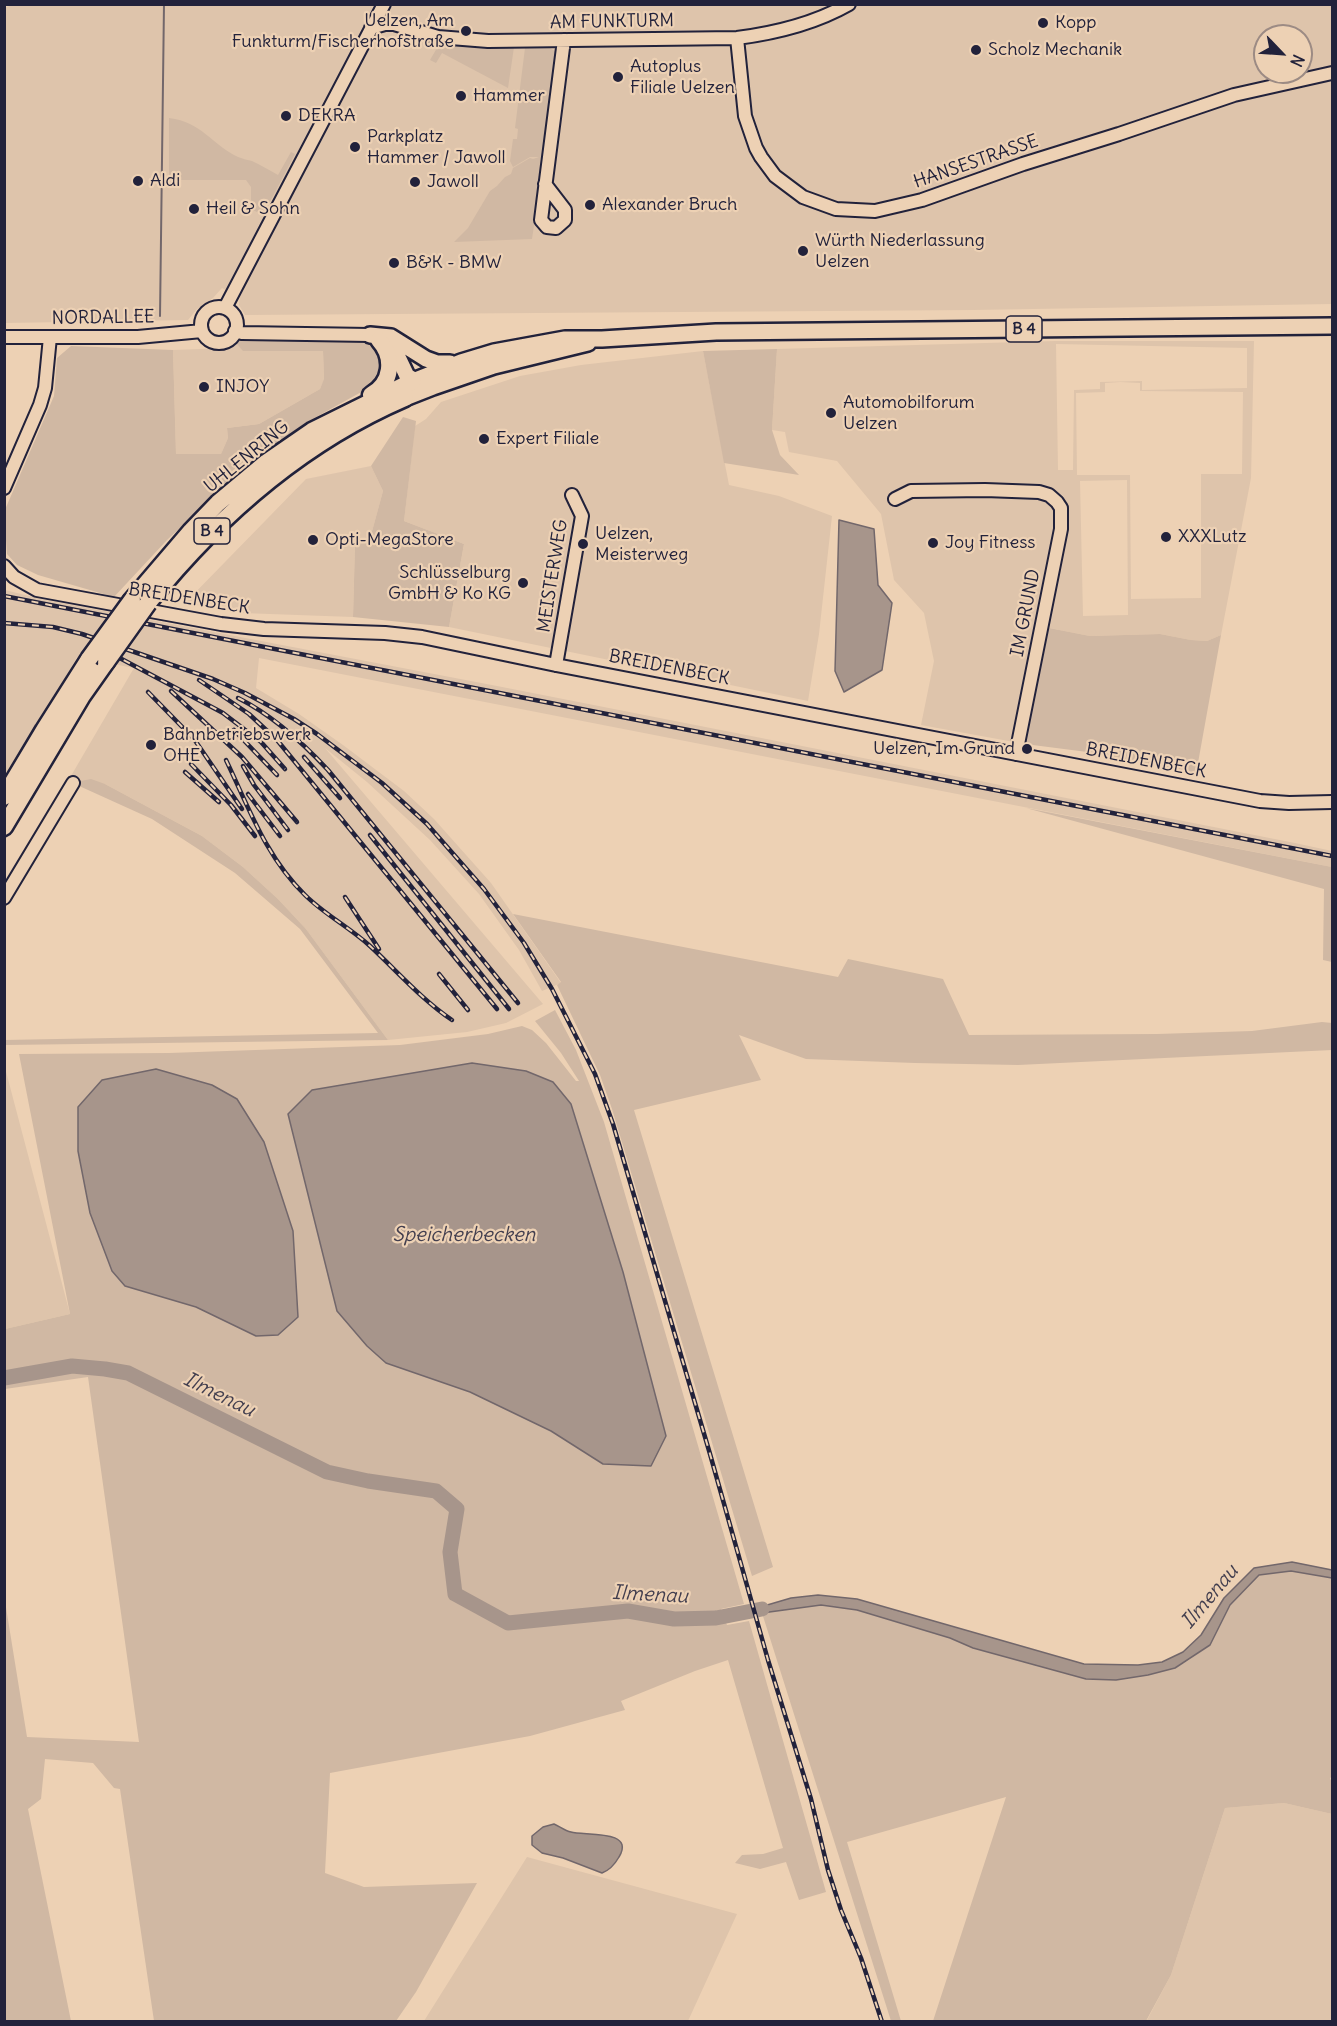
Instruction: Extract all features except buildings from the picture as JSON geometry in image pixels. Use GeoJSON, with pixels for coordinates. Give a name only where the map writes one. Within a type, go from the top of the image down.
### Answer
{"type":"FeatureCollection","features":[{"type":"Feature","properties":{"kind":"highway"},"geometry":{"type":"LineString","coordinates":[[312,431],[375,393],[382,386],[389,373],[390,363],[385,348],[375,338]]}},
{"type":"Feature","properties":{"kind":"highway","name":"UHLENRING"},"geometry":{"type":"LineString","coordinates":[[140,602],[166,558],[218,503],[267,462],[312,431],[413,381]]}},
{"type":"Feature","properties":{"kind":"highway","name":"UHLENRING"},"geometry":{"type":"LineString","coordinates":[[140,602],[166,581],[213,530],[268,482],[334,436],[405,398]]}},
{"type":"Feature","properties":{"kind":"highway","name":"B 4"},"geometry":{"type":"LineString","coordinates":[[4,797],[89,659],[140,602]]}},
{"type":"Feature","properties":{"kind":"highway","name":"B 4"},"geometry":{"type":"LineString","coordinates":[[4,827],[82,696],[106,662],[140,602]]}},
{"type":"Feature","properties":{"kind":"main road","name":"B 4"},"geometry":{"type":"LineString","coordinates":[[413,381],[461,362],[538,342],[565,339],[716,333],[1332,326]]}},
{"type":"Feature","properties":{"kind":"main road"},"geometry":{"type":"LineString","coordinates":[[375,338],[391,337],[433,362],[461,362]]}},
{"type":"Feature","properties":{"kind":"main road"},"geometry":{"type":"LineString","coordinates":[[375,338],[397,355],[407,376],[413,381],[434,387]]}},
{"type":"Feature","properties":{"kind":"main road","name":"B 4"},"geometry":{"type":"LineString","coordinates":[[405,398],[494,366],[602,339]]}},
{"type":"Feature","properties":{"kind":"main road"},"geometry":{"type":"LineString","coordinates":[[405,347],[412,363],[413,381],[405,398]]}},
{"type":"Feature","properties":{"kind":"street"},"geometry":{"type":"LineString","coordinates":[[225,308],[384,4]]}},
{"type":"Feature","properties":{"kind":"street","name":"AM FUNKTURM"},"geometry":{"type":"LineString","coordinates":[[371,28],[394,24],[419,33],[489,41],[737,38],[782,30],[809,22],[849,4]]}},
{"type":"Feature","properties":{"kind":"street","name":"HANSESTRASSE"},"geometry":{"type":"LineString","coordinates":[[737,38],[745,116],[761,157],[775,176],[803,197],[836,209],[875,211],[922,200],[1023,164],[1234,95],[1332,73]]}},
{"type":"Feature","properties":{"kind":"street"},"geometry":{"type":"LineString","coordinates":[[545,184],[564,40]]}},
{"type":"Feature","properties":{"kind":"street"},"geometry":{"type":"LineString","coordinates":[[214,308],[225,308],[235,318],[235,331],[227,340],[216,342],[207,338],[202,331],[201,322],[206,313],[214,308]]}},
{"type":"Feature","properties":{"kind":"street","name":"NORDALLEE"},"geometry":{"type":"LineString","coordinates":[[4,337],[138,337],[202,331]]}},
{"type":"Feature","properties":{"kind":"street"},"geometry":{"type":"LineString","coordinates":[[235,331],[375,338]]}},
{"type":"Feature","properties":{"kind":"street"},"geometry":{"type":"LineString","coordinates":[[4,488],[40,405],[45,388],[50,337]]}},
{"type":"Feature","properties":{"kind":"street","name":"IM GRUND"},"geometry":{"type":"LineString","coordinates":[[895,499],[911,491],[1039,492],[1054,498],[1061,508],[1061,530],[1016,754]]}},
{"type":"Feature","properties":{"kind":"street","name":"MEISTERWEG"},"geometry":{"type":"LineString","coordinates":[[556,665],[582,516],[572,495]]}},
{"type":"Feature","properties":{"kind":"street","name":"BREIDENBECK"},"geometry":{"type":"LineString","coordinates":[[4,566],[14,577],[37,590],[221,624],[264,629],[386,633],[422,638],[1260,801],[1332,802]]}},
{"type":"Feature","properties":{"kind":"street"},"geometry":{"type":"LineString","coordinates":[[4,898],[73,783]]}},
{"type":"Feature","properties":{"kind":"shaded area"},"geometry":{"type":"Polygon","coordinates":[[[15,4],[1332,5],[1332,304],[973,310],[245,315],[239,305],[240,297],[222,288],[213,298],[197,309],[188,320],[5,323],[4,8],[15,4]]]}},
{"type":"Feature","properties":{"kind":"shaded area"},"geometry":{"type":"Polygon","coordinates":[[[440,43],[514,47],[508,88],[442,53],[436,63],[430,60],[440,43]]]}},
{"type":"Feature","properties":{"kind":"shaded area"},"geometry":{"type":"Polygon","coordinates":[[[545,45],[555,51],[557,58],[543,161],[540,159],[543,163],[532,239],[454,242],[468,228],[490,191],[511,174],[513,168],[530,158],[539,157],[530,157],[513,167],[510,161],[513,139],[517,139],[518,129],[515,128],[525,48],[545,45]]]}},
{"type":"Feature","properties":{"kind":"shaded area"},"geometry":{"type":"Polygon","coordinates":[[[169,118],[190,124],[229,152],[278,175],[291,152],[295,154],[263,215],[251,209],[251,187],[246,180],[169,180],[169,118]]]}},
{"type":"Feature","properties":{"kind":"shaded area"},"geometry":{"type":"Polygon","coordinates":[[[244,338],[354,340],[375,347],[381,353],[383,369],[374,385],[307,422],[249,463],[167,540],[114,597],[38,575],[17,565],[7,554],[4,512],[54,396],[57,358],[71,346],[173,350],[176,454],[221,454],[228,438],[227,428],[259,424],[320,389],[324,379],[323,351],[243,351],[236,343],[244,338]]]}},
{"type":"Feature","properties":{"kind":"shaded area"},"geometry":{"type":"Polygon","coordinates":[[[1055,341],[1254,341],[1251,478],[1221,635],[1207,641],[1160,634],[1090,636],[1049,628],[1025,744],[921,725],[934,661],[924,613],[894,580],[881,514],[837,461],[789,452],[785,432],[772,430],[777,349],[1055,341]],[[1056,344],[1058,470],[1073,470],[1074,390],[1100,389],[1100,382],[1142,381],[1142,390],[1247,388],[1247,348],[1056,344]],[[1105,383],[1105,392],[1076,393],[1077,475],[1130,475],[1131,599],[1201,598],[1201,474],[1242,474],[1243,392],[1140,391],[1140,383],[1105,383]],[[1127,480],[1080,481],[1083,616],[1128,615],[1127,480]]]}},
{"type":"Feature","properties":{"kind":"shaded area"},"geometry":{"type":"Polygon","coordinates":[[[236,343],[244,351],[323,351],[324,380],[320,389],[259,424],[227,428],[228,438],[221,454],[176,454],[173,350],[230,348],[236,343]]]}},
{"type":"Feature","properties":{"kind":"shaded area"},"geometry":{"type":"Polygon","coordinates":[[[777,349],[772,430],[780,455],[799,475],[724,463],[703,351],[777,349]]]}},
{"type":"Feature","properties":{"kind":"shaded area"},"geometry":{"type":"Polygon","coordinates":[[[703,351],[729,485],[779,496],[832,516],[819,634],[808,701],[449,627],[464,544],[404,521],[415,426],[426,419],[441,402],[520,376],[581,365],[703,351]]]}},
{"type":"Feature","properties":{"kind":"shaded area"},"geometry":{"type":"Polygon","coordinates":[[[403,417],[416,421],[404,521],[464,544],[449,627],[353,617],[355,544],[371,535],[383,491],[371,466],[403,417]]]}},
{"type":"Feature","properties":{"kind":"shaded area"},"geometry":{"type":"Polygon","coordinates":[[[371,466],[383,491],[371,535],[355,544],[353,617],[242,613],[185,603],[306,479],[371,466]]]}},
{"type":"Feature","properties":{"kind":"shaded area","name":"Bahnbetriebswerk OHE"},"geometry":{"type":"Polygon","coordinates":[[[5,590],[41,599],[1295,843],[1332,851],[1332,867],[259,658],[256,688],[299,714],[343,745],[404,791],[434,819],[491,883],[561,983],[542,991],[519,950],[479,894],[430,840],[367,782],[325,748],[543,1004],[506,1023],[467,1032],[388,1040],[306,929],[243,867],[202,836],[105,784],[77,785],[68,781],[134,668],[77,657],[5,785],[5,590]]]}},
{"type":"Feature","properties":{"kind":"shaded area"},"geometry":{"type":"Polygon","coordinates":[[[1049,628],[1090,636],[1160,634],[1207,641],[1221,635],[1196,774],[1095,753],[1025,744],[1049,628]]]}},
{"type":"Feature","properties":{"kind":"shaded area"},"geometry":{"type":"Polygon","coordinates":[[[91,779],[105,784],[202,836],[243,867],[306,929],[388,1040],[5,1045],[4,1040],[378,1033],[300,929],[235,873],[152,819],[77,785],[81,781],[91,779]]]}},
{"type":"Feature","properties":{"kind":"shaded area"},"geometry":{"type":"Polygon","coordinates":[[[1026,808],[1332,867],[1332,962],[1323,960],[1324,889],[1026,808]]]}},
{"type":"Feature","properties":{"kind":"shaded area"},"geometry":{"type":"Polygon","coordinates":[[[513,914],[838,977],[848,959],[943,979],[969,1035],[1252,1031],[1322,1022],[1332,1023],[1332,1050],[1018,1065],[915,1063],[806,1059],[739,1035],[761,1080],[634,1110],[773,1567],[752,1576],[600,1075],[557,985],[561,982],[513,914]]]}},
{"type":"Feature","properties":{"kind":"shaded area"},"geometry":{"type":"Polygon","coordinates":[[[555,1010],[576,1050],[604,1122],[744,1604],[721,1609],[727,1625],[749,1621],[826,1892],[799,1900],[786,1862],[760,1869],[735,1863],[742,1855],[763,1854],[783,1848],[728,1660],[621,1701],[625,1710],[530,1736],[330,1773],[325,1873],[364,1887],[477,1883],[416,1992],[396,2021],[154,2021],[120,1789],[114,1788],[93,1763],[45,1759],[41,1799],[28,1809],[71,2021],[5,2021],[4,1595],[27,1737],[139,1742],[88,1377],[5,1389],[5,1329],[70,1314],[19,1054],[169,1053],[400,1045],[488,1034],[522,1026],[532,1030],[546,1043],[576,1081],[579,1081],[561,1053],[535,1021],[555,1010]],[[354,1083],[312,1090],[288,1115],[298,1150],[386,1363],[470,1392],[551,1431],[603,1464],[666,1436],[623,1272],[571,1104],[354,1083]],[[125,1286],[196,1307],[256,1336],[298,1317],[125,1286]]]}},
{"type":"Feature","properties":{"kind":"shaded area"},"geometry":{"type":"Polygon","coordinates":[[[4,1064],[70,1314],[5,1329],[4,1329],[4,1064]]]}},
{"type":"Feature","properties":{"kind":"shaded area"},"geometry":{"type":"Polygon","coordinates":[[[1291,1571],[1332,1578],[1332,1777],[1330,1778],[1332,1814],[1284,1803],[1225,1808],[1171,1975],[1146,2021],[933,2021],[1006,1797],[847,1842],[901,2021],[891,2021],[762,1613],[821,1605],[857,1610],[950,1638],[973,1648],[1086,1679],[1116,1680],[1175,1668],[1189,1660],[1210,1645],[1230,1605],[1259,1575],[1291,1571]]]}},
{"type":"Feature","properties":{"kind":"shaded area"},"geometry":{"type":"Polygon","coordinates":[[[1284,1803],[1332,1814],[1332,2021],[1146,2022],[1171,1975],[1225,1808],[1284,1803]]]}},
{"type":"Feature","properties":{"kind":"shaded area"},"geometry":{"type":"Polygon","coordinates":[[[527,1857],[737,1914],[688,2021],[424,2021],[527,1857]]]}},
{"type":"Feature","properties":{"kind":"water"},"geometry":{"type":"Polygon","coordinates":[[[839,520],[874,529],[878,585],[892,603],[882,670],[844,692],[835,671],[839,520]]]}},
{"type":"Feature","properties":{"kind":"water","name":"Speicherbecken"},"geometry":{"type":"Polygon","coordinates":[[[472,1063],[526,1071],[553,1082],[571,1104],[623,1272],[666,1436],[651,1466],[603,1464],[551,1431],[470,1392],[386,1363],[367,1346],[337,1311],[288,1114],[312,1090],[472,1063]]]}},
{"type":"Feature","properties":{"kind":"water"},"geometry":{"type":"Polygon","coordinates":[[[156,1069],[212,1085],[237,1099],[264,1142],[293,1231],[298,1317],[278,1335],[256,1336],[196,1307],[125,1286],[112,1271],[90,1213],[78,1151],[78,1107],[102,1080],[156,1069]]]}},
{"type":"Feature","properties":{"kind":"water"},"geometry":{"type":"Polygon","coordinates":[[[1292,1562],[1332,1570],[1332,1578],[1291,1571],[1259,1575],[1230,1605],[1210,1645],[1175,1668],[1116,1680],[1086,1679],[973,1648],[950,1638],[857,1610],[821,1605],[762,1613],[740,1613],[791,1598],[818,1595],[857,1599],[1084,1664],[1138,1665],[1162,1662],[1183,1652],[1201,1635],[1224,1598],[1254,1568],[1292,1562]]]}},
{"type":"Feature","properties":{"kind":"water"},"geometry":{"type":"Polygon","coordinates":[[[554,1824],[571,1832],[615,1838],[620,1842],[622,1848],[619,1857],[602,1873],[563,1858],[542,1853],[532,1845],[532,1836],[543,1827],[554,1824]]]}},
{"type":"Feature","properties":{"kind":"waterway"},"geometry":{"type":"LineString","coordinates":[[160,316],[164,4]]}},
{"type":"Feature","properties":{"kind":"waterway","name":"Ilmenau"},"geometry":{"type":"LineString","coordinates":[[4,1378],[72,1366],[128,1373],[327,1472],[368,1481],[436,1491],[457,1509],[450,1552],[455,1594],[508,1623],[628,1611],[674,1619],[716,1618],[762,1609]]}},
{"type":"Feature","properties":{"kind":"railway"},"geometry":{"type":"LineString","coordinates":[[4,596],[1332,856]]}},
{"type":"Feature","properties":{"kind":"railway"},"geometry":{"type":"LineString","coordinates":[[4,623],[53,627],[82,634],[213,679],[294,719],[382,783],[427,824],[484,889],[524,943],[552,989],[595,1074],[613,1124],[768,1660],[811,1799],[828,1870],[882,2022]]}},
{"type":"Feature","properties":{"kind":"railway"},"geometry":{"type":"LineString","coordinates":[[99,647],[223,713],[261,742],[285,769]]}},
{"type":"Feature","properties":{"kind":"railway"},"geometry":{"type":"LineString","coordinates":[[199,680],[249,714],[277,740],[497,1009]]}},
{"type":"Feature","properties":{"kind":"railway"},"geometry":{"type":"LineString","coordinates":[[171,691],[242,757],[297,822]]}},
{"type":"Feature","properties":{"kind":"railway"},"geometry":{"type":"LineString","coordinates":[[148,692],[194,739],[242,809]]}},
{"type":"Feature","properties":{"kind":"railway"},"geometry":{"type":"LineString","coordinates":[[238,698],[263,712],[286,730],[328,770],[518,1003]]}},
{"type":"Feature","properties":{"kind":"railway"},"geometry":{"type":"LineString","coordinates":[[234,730],[277,775]]}},
{"type":"Feature","properties":{"kind":"railway"},"geometry":{"type":"LineString","coordinates":[[304,757],[340,798]]}},
{"type":"Feature","properties":{"kind":"railway"},"geometry":{"type":"LineString","coordinates":[[226,760],[259,831],[279,865],[291,880],[312,902],[362,939],[420,994],[452,1020]]}},
{"type":"Feature","properties":{"kind":"railway"},"geometry":{"type":"LineString","coordinates":[[191,764],[231,805],[255,836]]}},
{"type":"Feature","properties":{"kind":"railway"},"geometry":{"type":"LineString","coordinates":[[243,766],[254,785],[288,830]]}},
{"type":"Feature","properties":{"kind":"railway"},"geometry":{"type":"LineString","coordinates":[[185,772],[219,802]]}},
{"type":"Feature","properties":{"kind":"railway"},"geometry":{"type":"LineString","coordinates":[[248,794],[280,836]]}},
{"type":"Feature","properties":{"kind":"railway"},"geometry":{"type":"LineString","coordinates":[[370,835],[509,1009]]}},
{"type":"Feature","properties":{"kind":"railway"},"geometry":{"type":"LineString","coordinates":[[345,897],[379,949]]}},
{"type":"Feature","properties":{"kind":"railway"},"geometry":{"type":"LineString","coordinates":[[439,974],[468,1010]]}},
{"type":"Feature","properties":{"kind":"place","name":"Kopp"},"geometry":{"type":"Point","coordinates":[1043,23]}},
{"type":"Feature","properties":{"kind":"place","name":"Uelzen, Am Funkturm/Fischerhofstraße"},"geometry":{"type":"Point","coordinates":[466,31]}},
{"type":"Feature","properties":{"kind":"place","name":"Scholz Mechanik"},"geometry":{"type":"Point","coordinates":[976,50]}},
{"type":"Feature","properties":{"kind":"place","name":"Autoplus Filiale Uelzen"},"geometry":{"type":"Point","coordinates":[618,77]}},
{"type":"Feature","properties":{"kind":"place","name":"Hammer"},"geometry":{"type":"Point","coordinates":[461,96]}},
{"type":"Feature","properties":{"kind":"place","name":"DEKRA"},"geometry":{"type":"Point","coordinates":[286,116]}},
{"type":"Feature","properties":{"kind":"place","name":"Parkplatz Hammer / Jawoll"},"geometry":{"type":"Point","coordinates":[355,147]}},
{"type":"Feature","properties":{"kind":"place","name":"Aldi"},"geometry":{"type":"Point","coordinates":[138,181]}},
{"type":"Feature","properties":{"kind":"place","name":"Jawoll"},"geometry":{"type":"Point","coordinates":[415,182]}},
{"type":"Feature","properties":{"kind":"place","name":"Alexander Bruch"},"geometry":{"type":"Point","coordinates":[590,205]}},
{"type":"Feature","properties":{"kind":"place","name":"Heil & Sohn"},"geometry":{"type":"Point","coordinates":[194,209]}},
{"type":"Feature","properties":{"kind":"place","name":"Würth Niederlassung Uelzen"},"geometry":{"type":"Point","coordinates":[803,251]}},
{"type":"Feature","properties":{"kind":"place","name":"B&K - BMW"},"geometry":{"type":"Point","coordinates":[394,263]}},
{"type":"Feature","properties":{"kind":"place","name":"INJOY"},"geometry":{"type":"Point","coordinates":[204,387]}},
{"type":"Feature","properties":{"kind":"place","name":"Automobilforum Uelzen"},"geometry":{"type":"Point","coordinates":[831,413]}},
{"type":"Feature","properties":{"kind":"place","name":"Expert Filiale"},"geometry":{"type":"Point","coordinates":[484,439]}},
{"type":"Feature","properties":{"kind":"place","name":"XXXLutz"},"geometry":{"type":"Point","coordinates":[1166,537]}},
{"type":"Feature","properties":{"kind":"place","name":"Opti-MegaStore"},"geometry":{"type":"Point","coordinates":[313,540]}},
{"type":"Feature","properties":{"kind":"place","name":"Joy Fitness"},"geometry":{"type":"Point","coordinates":[933,543]}},
{"type":"Feature","properties":{"kind":"place","name":"Uelzen, Meisterweg"},"geometry":{"type":"Point","coordinates":[583,544]}},
{"type":"Feature","properties":{"kind":"place","name":"Schlüsselburg GmbH & Ko KG"},"geometry":{"type":"Point","coordinates":[523,583]}},
{"type":"Feature","properties":{"kind":"place","name":"Bahnbetriebswerk OHE"},"geometry":{"type":"Point","coordinates":[151,745]}},
{"type":"Feature","properties":{"kind":"place","name":"Uelzen, Im Grund"},"geometry":{"type":"Point","coordinates":[1027,749]}}]}
